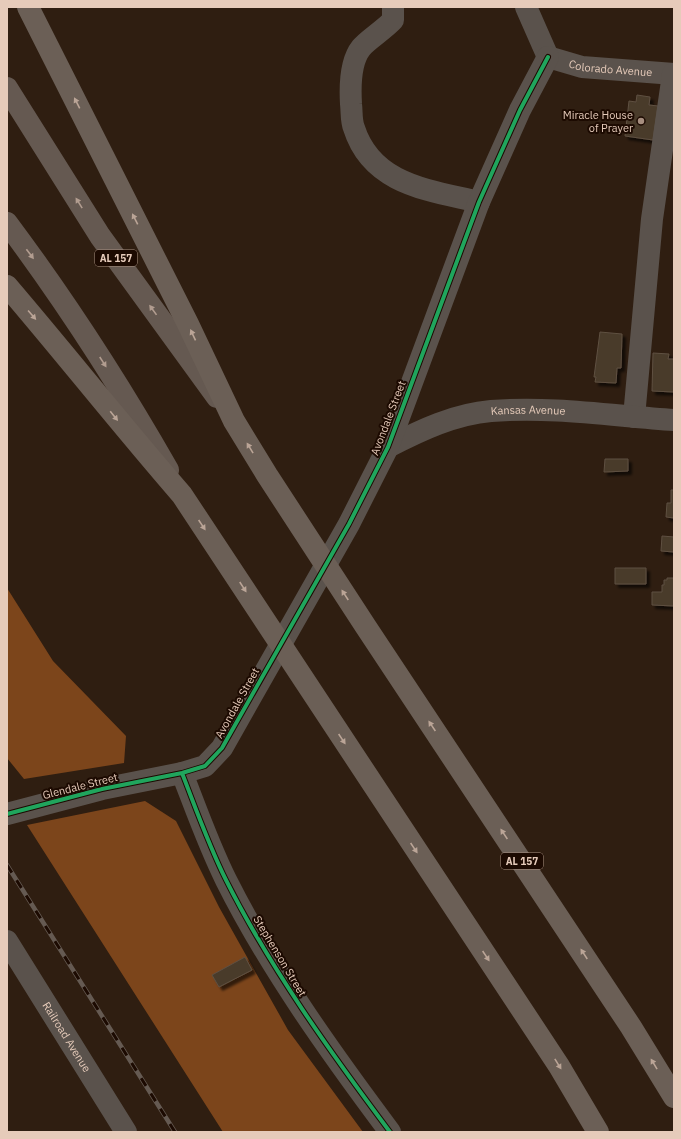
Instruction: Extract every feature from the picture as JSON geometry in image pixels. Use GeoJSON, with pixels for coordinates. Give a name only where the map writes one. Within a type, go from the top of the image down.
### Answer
{"type":"FeatureCollection","features":[{"type":"Feature","properties":{"kind":"highway"},"geometry":{"type":"LineString","coordinates":[[28,7],[188,324],[234,421]]}},
{"type":"Feature","properties":{"kind":"highway"},"geometry":{"type":"LineString","coordinates":[[7,286],[54,341],[118,421],[182,494],[559,1066],[598,1132]]}},
{"type":"Feature","properties":{"kind":"highway","name":"AL 157"},"geometry":{"type":"LineString","coordinates":[[234,421],[267,475],[366,627],[631,1027],[674,1097]]}},
{"type":"Feature","properties":{"kind":"main road","name":"AL 157"},"geometry":{"type":"LineString","coordinates":[[7,88],[100,236],[234,421]]}},
{"type":"Feature","properties":{"kind":"main road"},"geometry":{"type":"LineString","coordinates":[[7,223],[57,291],[134,411],[182,494]]}},
{"type":"Feature","properties":{"kind":"street"},"geometry":{"type":"LineString","coordinates":[[393,7],[393,20],[383,31],[361,48],[353,68],[350,95],[353,127],[366,154],[390,176],[420,189],[479,202]]}},
{"type":"Feature","properties":{"kind":"street"},"geometry":{"type":"LineString","coordinates":[[526,7],[548,57]]}},
{"type":"Feature","properties":{"kind":"street","name":"Avondale Street"},"geometry":{"type":"LineString","coordinates":[[182,773],[205,766],[222,748],[349,524],[388,447],[479,202],[520,110],[548,57]]}},
{"type":"Feature","properties":{"kind":"street","name":"Colorado Avenue"},"geometry":{"type":"LineString","coordinates":[[548,57],[582,67],[673,74]]}},
{"type":"Feature","properties":{"kind":"street"},"geometry":{"type":"LineString","coordinates":[[634,417],[652,219],[673,74]]}},
{"type":"Feature","properties":{"kind":"street","name":"Kansas Avenue"},"geometry":{"type":"LineString","coordinates":[[388,447],[420,431],[445,421],[490,411],[527,410],[674,420]]}},
{"type":"Feature","properties":{"kind":"street","name":"Glendale Street"},"geometry":{"type":"LineString","coordinates":[[7,814],[102,789],[182,773]]}},
{"type":"Feature","properties":{"kind":"street","name":"Stephenson Street"},"geometry":{"type":"LineString","coordinates":[[182,773],[208,841],[226,880],[247,919],[306,1016],[390,1132]]}},
{"type":"Feature","properties":{"kind":"street","name":"Railroad Avenue"},"geometry":{"type":"LineString","coordinates":[[7,942],[126,1132]]}},
{"type":"Feature","properties":{"kind":"shaded area"},"geometry":{"type":"Polygon","coordinates":[[[7,588],[53,661],[126,736],[124,763],[24,779],[7,758],[7,588]]]}},
{"type":"Feature","properties":{"kind":"shaded area"},"geometry":{"type":"Polygon","coordinates":[[[145,801],[176,821],[219,907],[288,1030],[363,1132],[223,1132],[27,825],[145,801]]]}},
{"type":"Feature","properties":{"kind":"building","name":"Miracle House of Prayer"},"geometry":{"type":"Polygon","coordinates":[[[637,95],[650,97],[649,105],[658,106],[653,140],[625,136],[629,101],[636,102],[637,95]]]}},
{"type":"Feature","properties":{"kind":"building"},"geometry":{"type":"Polygon","coordinates":[[[600,332],[622,334],[621,368],[617,368],[616,383],[595,382],[596,377],[594,377],[600,332]]]}},
{"type":"Feature","properties":{"kind":"building"},"geometry":{"type":"Polygon","coordinates":[[[653,353],[669,354],[668,359],[674,359],[674,392],[652,391],[653,353]]]}},
{"type":"Feature","properties":{"kind":"building"},"geometry":{"type":"Polygon","coordinates":[[[605,459],[628,459],[628,471],[604,472],[605,459]]]}},
{"type":"Feature","properties":{"kind":"building"},"geometry":{"type":"Polygon","coordinates":[[[671,490],[674,490],[674,518],[666,517],[667,503],[671,503],[671,490]]]}},
{"type":"Feature","properties":{"kind":"building"},"geometry":{"type":"Polygon","coordinates":[[[662,536],[674,537],[674,552],[661,551],[662,536]]]}},
{"type":"Feature","properties":{"kind":"building"},"geometry":{"type":"Polygon","coordinates":[[[615,568],[646,568],[646,584],[615,584],[615,568]]]}},
{"type":"Feature","properties":{"kind":"building"},"geometry":{"type":"Polygon","coordinates":[[[667,578],[674,578],[674,606],[652,605],[652,592],[662,592],[662,585],[664,585],[664,580],[667,580],[667,578]]]}},
{"type":"Feature","properties":{"kind":"building"},"geometry":{"type":"Polygon","coordinates":[[[245,957],[252,970],[219,987],[212,975],[245,957]]]}},
{"type":"Feature","properties":{"kind":"railway"},"geometry":{"type":"LineString","coordinates":[[7,865],[175,1132]]}},
{"type":"Feature","properties":{"kind":"cycle path"},"geometry":{"type":"LineString","coordinates":[[7,814],[102,789],[182,773],[205,766],[222,748],[349,524],[388,447],[479,202],[520,110],[548,57]]}},
{"type":"Feature","properties":{"kind":"cycle path"},"geometry":{"type":"LineString","coordinates":[[182,773],[220,867],[243,913],[302,1009],[390,1132]]}},
{"type":"Feature","properties":{"kind":"place","name":"Miracle House of Prayer"},"geometry":{"type":"Point","coordinates":[641,121]}}]}
